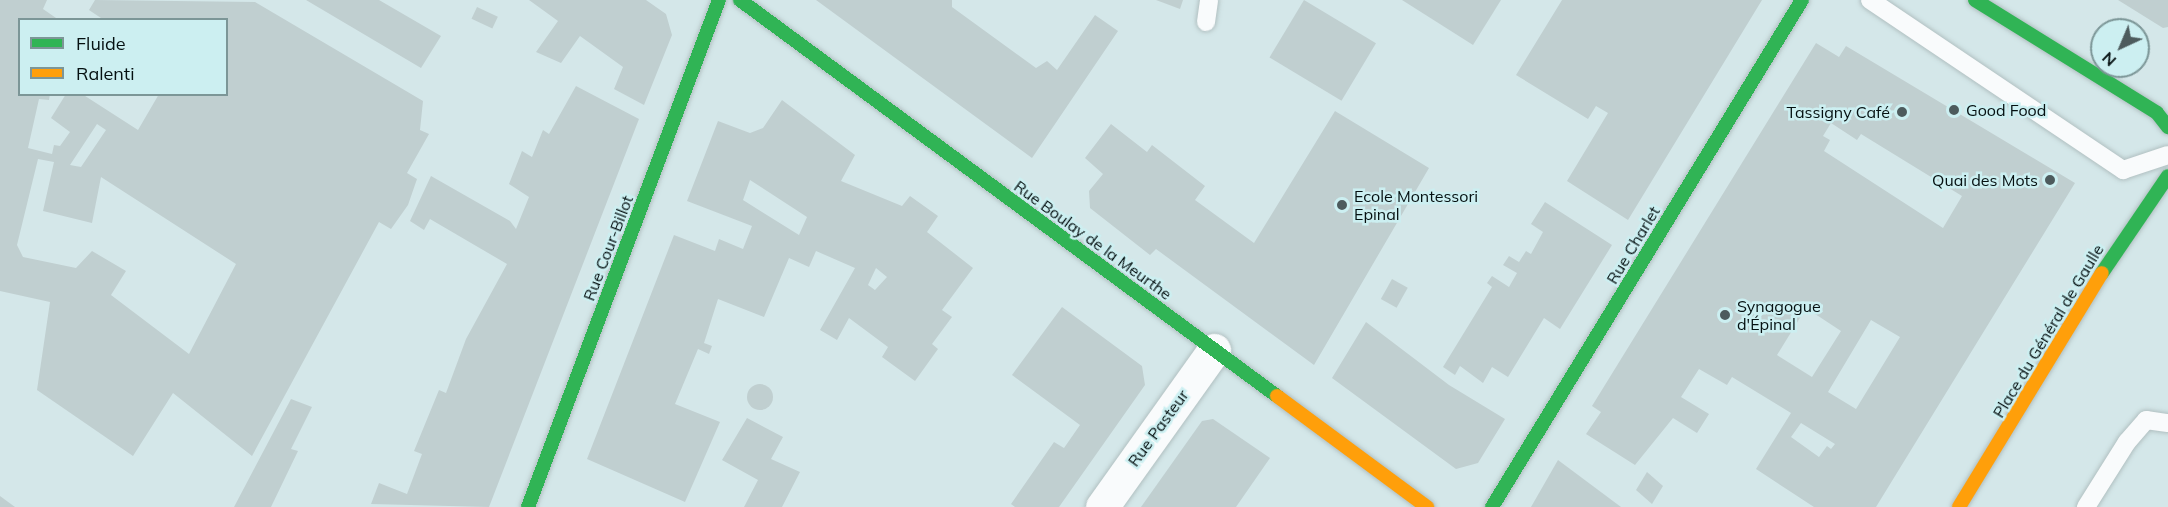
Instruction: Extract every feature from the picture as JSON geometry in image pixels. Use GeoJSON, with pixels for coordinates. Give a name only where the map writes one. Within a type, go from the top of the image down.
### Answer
{"type":"FeatureCollection","features":[{"type":"Feature","properties":{"kind":"street","name":"Rue Cour-Billot"},"geometry":{"type":"LineString","coordinates":[[528,507],[719,0]]}},
{"type":"Feature","properties":{"kind":"street","name":"Rue Boulay de la Meurthe"},"geometry":{"type":"LineString","coordinates":[[740,0],[1427,507]]}},
{"type":"Feature","properties":{"kind":"street","name":"Rue Charlet"},"geometry":{"type":"LineString","coordinates":[[1492,507],[1802,0]]}},
{"type":"Feature","properties":{"kind":"street"},"geometry":{"type":"LineString","coordinates":[[1975,0],[2157,113],[2168,127]]}},
{"type":"Feature","properties":{"kind":"street","name":"Place du Général de Gaulle"},"geometry":{"type":"LineString","coordinates":[[1959,507],[2111,258],[2168,176]]}},
{"type":"Feature","properties":{"kind":"street","name":"Rue Pasteur"},"geometry":{"type":"LineString","coordinates":[[1101,507],[1214,350]]}},
{"type":"Feature","properties":{"kind":"lane"},"geometry":{"type":"LineString","coordinates":[[1206,22],[1209,0]]}},
{"type":"Feature","properties":{"kind":"lane"},"geometry":{"type":"LineString","coordinates":[[1870,0],[2123,170],[2168,155]]}},
{"type":"Feature","properties":{"kind":"lane"},"geometry":{"type":"LineString","coordinates":[[2086,507],[2127,442],[2146,420],[2168,423]]}},
{"type":"Feature","properties":{"kind":"building"},"geometry":{"type":"Polygon","coordinates":[[[0,0],[47,0],[43,9],[56,18],[18,18],[18,96],[50,96],[49,100],[39,99],[28,148],[52,154],[54,145],[60,146],[70,132],[51,118],[65,96],[85,96],[138,130],[158,96],[228,96],[228,18],[101,18],[89,10],[95,0],[255,2],[423,101],[420,130],[429,134],[407,173],[417,179],[408,205],[391,229],[379,222],[252,456],[173,393],[133,456],[37,390],[50,302],[0,291],[0,0]],[[97,124],[70,165],[81,167],[106,130],[97,124]],[[38,159],[17,245],[23,257],[76,268],[92,251],[126,271],[111,295],[189,354],[236,264],[101,177],[92,223],[43,211],[54,162],[38,159]]]}},
{"type":"Feature","properties":{"kind":"building"},"geometry":{"type":"Polygon","coordinates":[[[306,0],[379,0],[441,36],[421,68],[306,0]]]}},
{"type":"Feature","properties":{"kind":"building"},"geometry":{"type":"Polygon","coordinates":[[[529,0],[646,0],[666,14],[672,35],[644,105],[614,89],[623,67],[580,36],[561,63],[536,52],[558,21],[529,0]]]}},
{"type":"Feature","properties":{"kind":"building"},"geometry":{"type":"Polygon","coordinates":[[[816,0],[952,0],[952,7],[1036,68],[1047,61],[1057,70],[1095,15],[1118,31],[1032,158],[816,0]]]}},
{"type":"Feature","properties":{"kind":"building"},"geometry":{"type":"Polygon","coordinates":[[[1156,0],[1183,0],[1180,9],[1156,0]]]}},
{"type":"Feature","properties":{"kind":"building"},"geometry":{"type":"Polygon","coordinates":[[[1304,0],[1376,43],[1341,101],[1269,57],[1304,0]]]}},
{"type":"Feature","properties":{"kind":"building"},"geometry":{"type":"Polygon","coordinates":[[[1402,0],[1501,0],[1473,45],[1402,0]]]}},
{"type":"Feature","properties":{"kind":"building"},"geometry":{"type":"Polygon","coordinates":[[[1562,0],[1762,0],[1628,220],[1567,181],[1608,113],[1596,106],[1588,119],[1516,75],[1562,0]]]}},
{"type":"Feature","properties":{"kind":"building"},"geometry":{"type":"Polygon","coordinates":[[[2118,0],[2168,0],[2168,27],[2163,28],[2118,0]]]}},
{"type":"Feature","properties":{"kind":"building"},"geometry":{"type":"Polygon","coordinates":[[[477,7],[498,17],[492,29],[472,19],[477,7]]]}},
{"type":"Feature","properties":{"kind":"building"},"geometry":{"type":"Polygon","coordinates":[[[1816,43],[1839,57],[1846,46],[2075,183],[1876,507],[1814,507],[1756,469],[1791,413],[1732,377],[1727,385],[1699,369],[1681,397],[1709,414],[1697,433],[1673,418],[1635,465],[1586,434],[1601,412],[1592,406],[1816,43]],[[1831,123],[1823,136],[1830,140],[1824,151],[1943,228],[1962,196],[1861,134],[1857,140],[1831,123]],[[1806,308],[1777,355],[1812,377],[1841,331],[1806,308]],[[1871,320],[1828,392],[1856,409],[1900,337],[1871,320]],[[1801,423],[1791,437],[1819,457],[1827,446],[1831,449],[1835,444],[1801,423]]]}},
{"type":"Feature","properties":{"kind":"building"},"geometry":{"type":"Polygon","coordinates":[[[576,86],[639,119],[489,507],[371,504],[379,483],[407,494],[422,454],[414,451],[439,390],[446,393],[466,339],[507,264],[430,219],[424,230],[410,221],[431,176],[510,221],[516,229],[529,197],[509,184],[522,151],[532,157],[543,130],[549,134],[576,86]]]}},
{"type":"Feature","properties":{"kind":"building"},"geometry":{"type":"Polygon","coordinates":[[[782,100],[855,155],[841,181],[902,206],[910,196],[938,216],[927,232],[973,268],[942,310],[952,317],[932,344],[938,349],[915,381],[882,357],[888,347],[849,318],[837,340],[820,330],[855,268],[816,251],[809,267],[789,258],[764,317],[718,299],[704,343],[712,346],[709,354],[698,349],[675,404],[720,422],[685,502],[587,459],[674,235],[715,251],[719,239],[743,249],[752,226],[687,201],[718,121],[750,133],[763,128],[782,100]],[[750,180],[743,200],[799,235],[807,217],[750,180]],[[876,268],[868,285],[875,290],[887,277],[876,268]]]}},
{"type":"Feature","properties":{"kind":"building","name":"Ecole Montessori Epinal"},"geometry":{"type":"Polygon","coordinates":[[[1335,111],[1429,168],[1314,365],[1156,249],[1150,255],[1090,208],[1089,191],[1103,174],[1085,158],[1111,124],[1147,152],[1152,145],[1205,186],[1195,200],[1254,243],[1335,111]]]}},
{"type":"Feature","properties":{"kind":"building"},"geometry":{"type":"Polygon","coordinates":[[[1545,202],[1612,245],[1560,329],[1544,318],[1508,377],[1492,367],[1483,383],[1460,366],[1455,375],[1443,367],[1492,287],[1487,283],[1492,276],[1509,287],[1517,273],[1503,265],[1509,256],[1519,262],[1526,251],[1531,254],[1543,232],[1531,224],[1545,202]]]}},
{"type":"Feature","properties":{"kind":"building"},"geometry":{"type":"Polygon","coordinates":[[[1392,279],[1408,288],[1397,308],[1381,299],[1392,279]]]}},
{"type":"Feature","properties":{"kind":"building"},"geometry":{"type":"Polygon","coordinates":[[[1062,307],[1142,366],[1145,385],[1059,507],[1015,507],[1011,504],[1054,442],[1064,448],[1080,425],[1012,375],[1062,307]]]}},
{"type":"Feature","properties":{"kind":"building"},"geometry":{"type":"Polygon","coordinates":[[[1366,322],[1449,385],[1505,419],[1478,463],[1456,469],[1332,378],[1366,322]]]}},
{"type":"Feature","properties":{"kind":"building"},"geometry":{"type":"Polygon","coordinates":[[[760,384],[769,388],[773,397],[769,406],[760,410],[751,406],[747,397],[751,388],[760,384]]]}},
{"type":"Feature","properties":{"kind":"building"},"geometry":{"type":"Polygon","coordinates":[[[291,399],[312,407],[291,449],[298,451],[271,507],[234,507],[291,399]]]}},
{"type":"Feature","properties":{"kind":"building"},"geometry":{"type":"Polygon","coordinates":[[[747,418],[783,437],[771,459],[800,472],[782,507],[744,507],[758,480],[722,460],[747,418]]]}},
{"type":"Feature","properties":{"kind":"building"},"geometry":{"type":"Polygon","coordinates":[[[1213,419],[1270,458],[1236,507],[1141,507],[1202,421],[1213,419]]]}},
{"type":"Feature","properties":{"kind":"building"},"geometry":{"type":"Polygon","coordinates":[[[1558,460],[1621,507],[1531,507],[1558,460]]]}},
{"type":"Feature","properties":{"kind":"building"},"geometry":{"type":"Polygon","coordinates":[[[1647,472],[1663,486],[1652,504],[1636,490],[1647,472]]]}},
{"type":"Feature","properties":{"kind":"building"},"geometry":{"type":"Polygon","coordinates":[[[0,496],[15,507],[0,507],[0,496]]]}},
{"type":"Feature","properties":{"kind":"traffic: fast"},"geometry":{"type":"LineString","coordinates":[[528,507],[719,0]]}},
{"type":"Feature","properties":{"kind":"traffic: fast"},"geometry":{"type":"LineString","coordinates":[[740,0],[1277,396]]}},
{"type":"Feature","properties":{"kind":"traffic: fast"},"geometry":{"type":"LineString","coordinates":[[1492,507],[1802,0]]}},
{"type":"Feature","properties":{"kind":"traffic: fast"},"geometry":{"type":"LineString","coordinates":[[1975,0],[2157,113],[2168,127]]}},
{"type":"Feature","properties":{"kind":"traffic: fast"},"geometry":{"type":"LineString","coordinates":[[2102,273],[2168,176]]}},
{"type":"Feature","properties":{"kind":"traffic: slow"},"geometry":{"type":"LineString","coordinates":[[1959,507],[2102,273]]}},
{"type":"Feature","properties":{"kind":"traffic: slow"},"geometry":{"type":"LineString","coordinates":[[1277,396],[1427,507]]}},
{"type":"Feature","properties":{"kind":"place","name":"Good Food"},"geometry":{"type":"Point","coordinates":[1954,110]}},
{"type":"Feature","properties":{"kind":"place","name":"Tassigny Café"},"geometry":{"type":"Point","coordinates":[1902,112]}},
{"type":"Feature","properties":{"kind":"place","name":"Quai des Mots"},"geometry":{"type":"Point","coordinates":[2050,180]}},
{"type":"Feature","properties":{"kind":"place","name":"Ecole Montessori Epinal"},"geometry":{"type":"Point","coordinates":[1342,205]}},
{"type":"Feature","properties":{"kind":"place","name":"Synagogue d'Épinal"},"geometry":{"type":"Point","coordinates":[1725,315]}}]}
